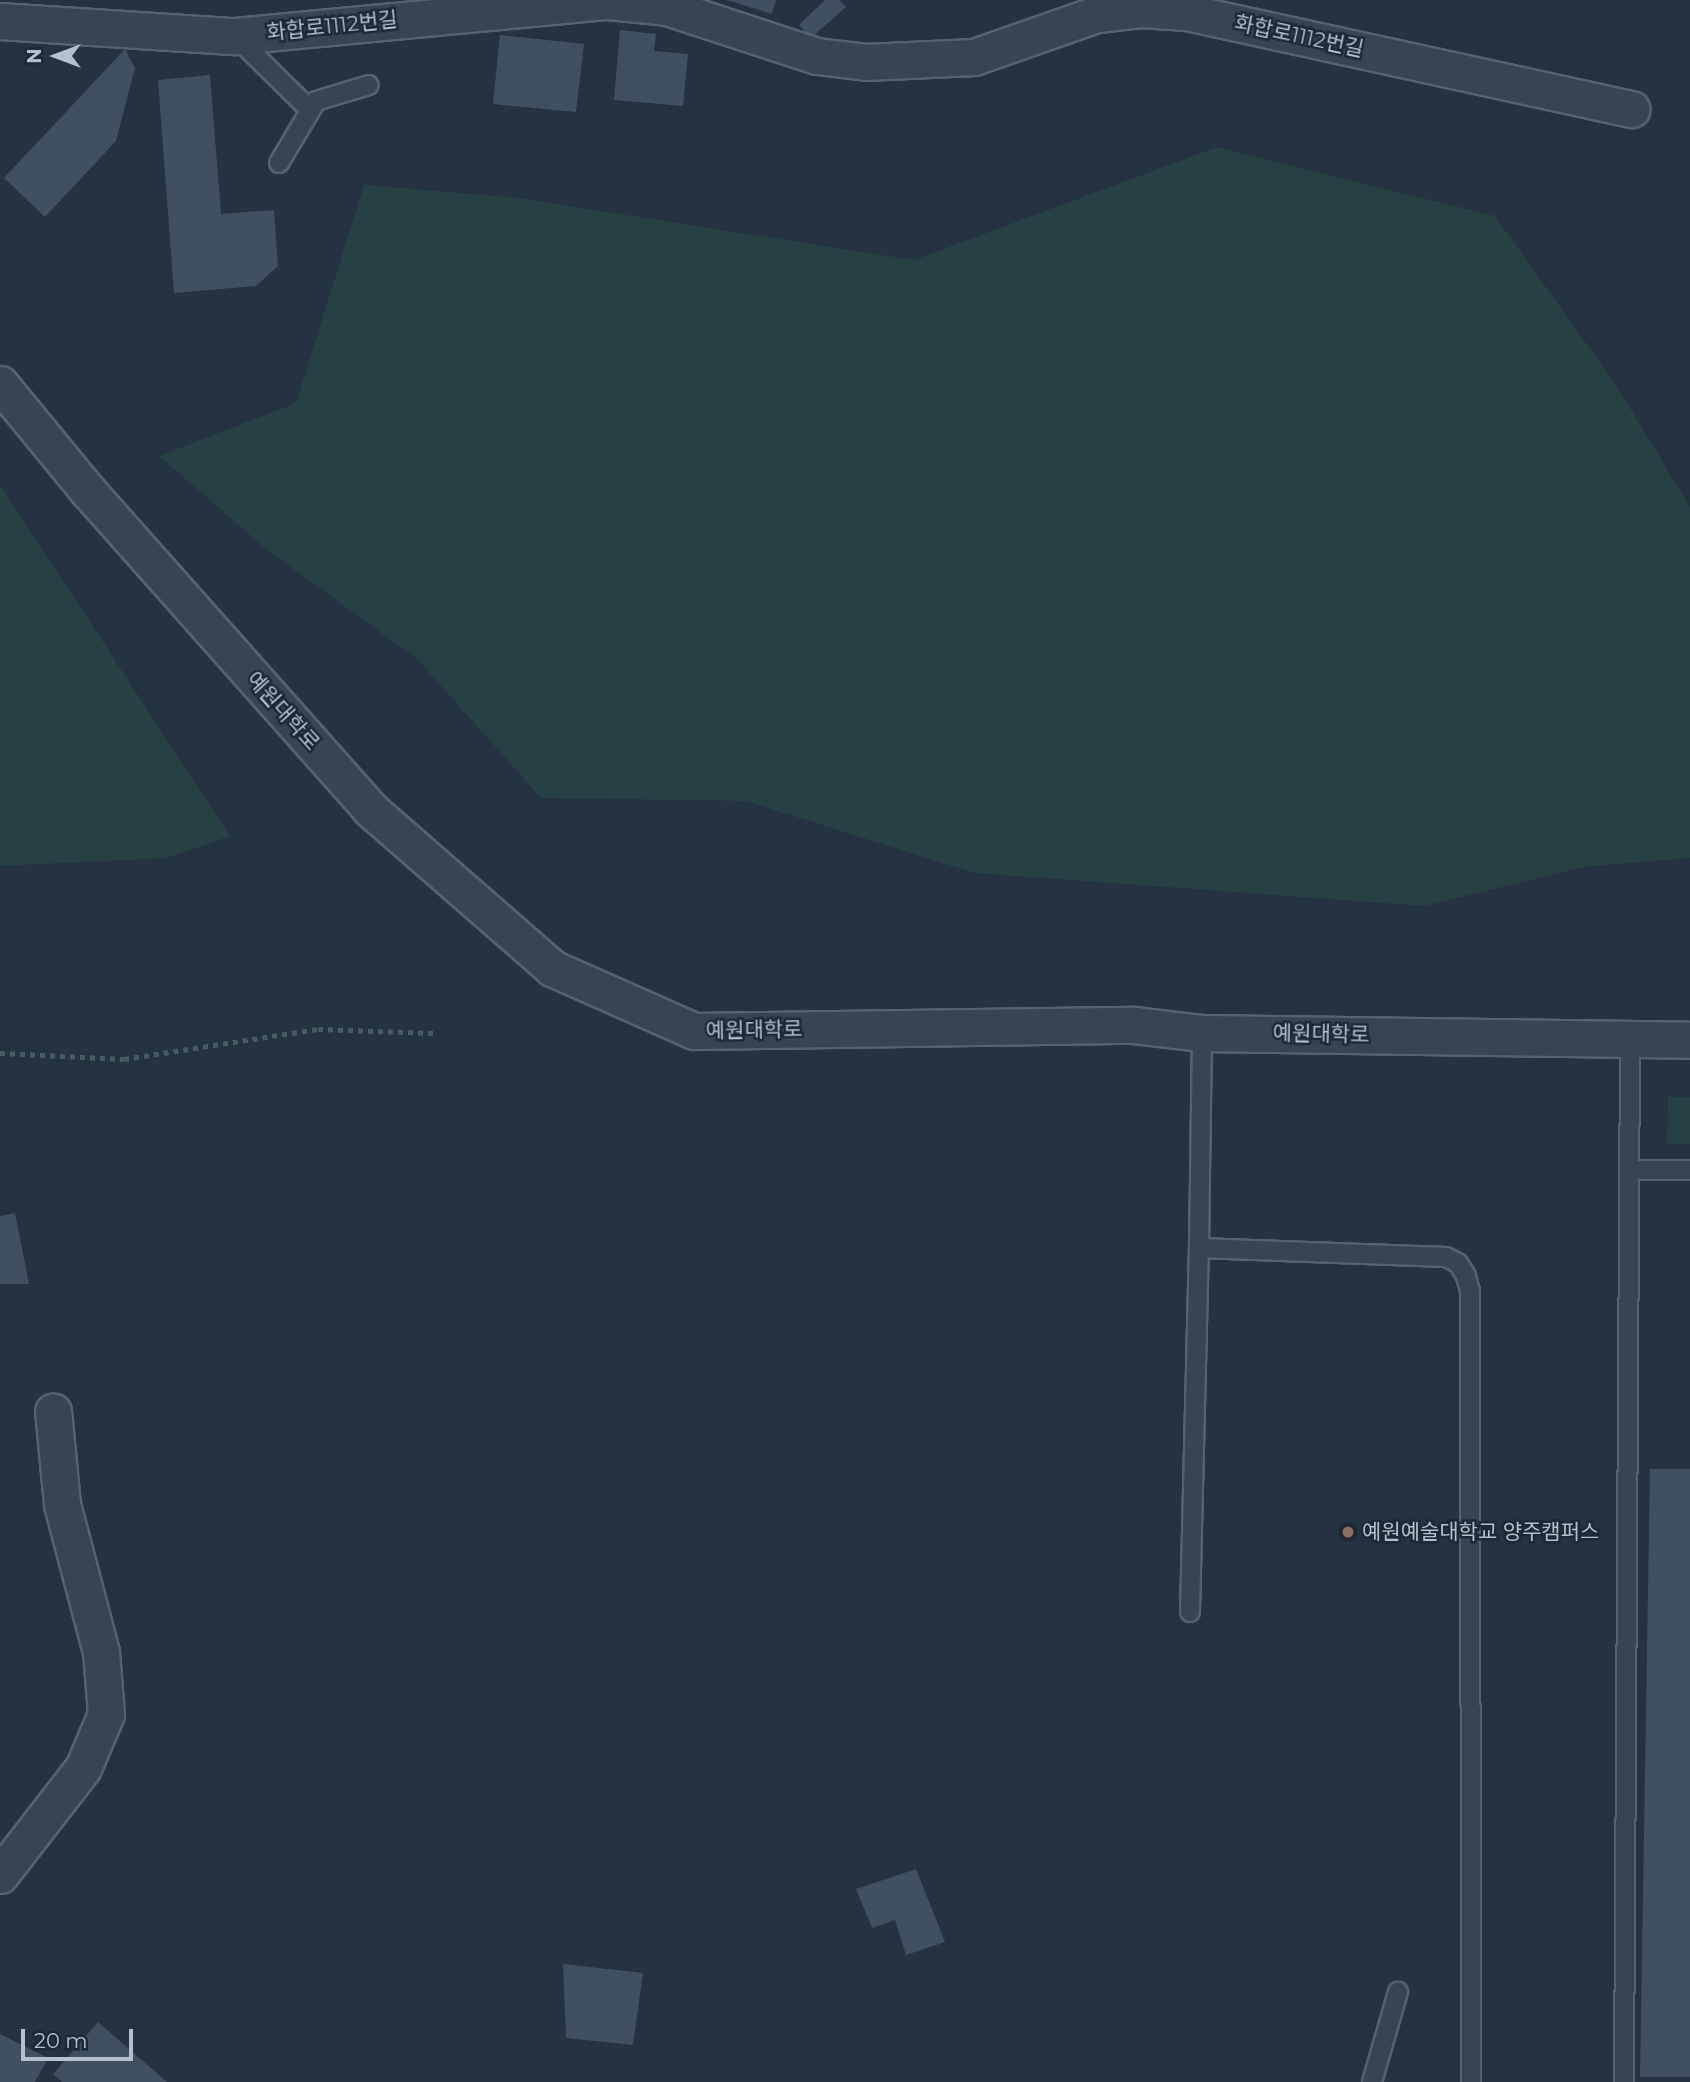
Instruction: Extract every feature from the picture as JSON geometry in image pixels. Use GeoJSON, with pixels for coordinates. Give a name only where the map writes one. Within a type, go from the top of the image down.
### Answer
{"type":"FeatureCollection","features":[{"type":"Feature","properties":{"kind":"street","name":"화합로1112번길"},"geometry":{"type":"LineString","coordinates":[[13,14],[235,36],[607,1],[667,7],[817,56],[866,62],[974,57],[1097,15],[1152,10],[1186,12],[1632,108]]}},
{"type":"Feature","properties":{"kind":"street","name":"예원대학로"},"geometry":{"type":"LineString","coordinates":[[0,384],[88,491],[370,809],[552,968],[694,1031],[1134,1025],[1202,1032],[1690,1040]]}},
{"type":"Feature","properties":{"kind":"street"},"geometry":{"type":"LineString","coordinates":[[0,1875],[83,1768],[106,1714],[101,1652],[62,1504],[53,1411]]}},
{"type":"Feature","properties":{"kind":"lane"},"geometry":{"type":"LineString","coordinates":[[235,36],[309,110]]}},
{"type":"Feature","properties":{"kind":"lane"},"geometry":{"type":"LineString","coordinates":[[279,163],[309,110],[328,94],[369,85]]}},
{"type":"Feature","properties":{"kind":"lane"},"geometry":{"type":"LineString","coordinates":[[1190,1612],[1202,1032]]}},
{"type":"Feature","properties":{"kind":"lane"},"geometry":{"type":"LineString","coordinates":[[1624,2082],[1630,1039]]}},
{"type":"Feature","properties":{"kind":"lane"},"geometry":{"type":"LineString","coordinates":[[1629,1170],[1690,1170]]}},
{"type":"Feature","properties":{"kind":"lane"},"geometry":{"type":"LineString","coordinates":[[1199,1248],[1446,1257],[1458,1263],[1466,1276],[1470,1291],[1471,2082]]}},
{"type":"Feature","properties":{"kind":"lane"},"geometry":{"type":"LineString","coordinates":[[1372,2082],[1398,1992]]}},
{"type":"Feature","properties":{"kind":"path"},"geometry":{"type":"LineString","coordinates":[[0,1053],[124,1059],[318,1029],[433,1033]]}},
{"type":"Feature","properties":{"kind":"green space"},"geometry":{"type":"Polygon","coordinates":[[[1217,147],[1495,216],[1616,385],[1690,507],[1690,858],[1584,867],[1424,906],[974,873],[746,801],[541,798],[417,659],[266,549],[159,456],[296,403],[364,185],[518,198],[914,260],[1217,147]]]}},
{"type":"Feature","properties":{"kind":"green space"},"geometry":{"type":"Polygon","coordinates":[[[0,486],[230,836],[167,858],[0,866],[0,486]]]}},
{"type":"Feature","properties":{"kind":"green space"},"geometry":{"type":"Polygon","coordinates":[[[1668,1097],[1690,1097],[1690,1144],[1667,1144],[1668,1097]]]}},
{"type":"Feature","properties":{"kind":"building"},"geometry":{"type":"Polygon","coordinates":[[[727,0],[776,0],[772,14],[727,0]]]}},
{"type":"Feature","properties":{"kind":"building"},"geometry":{"type":"Polygon","coordinates":[[[825,0],[839,0],[846,7],[811,38],[799,25],[825,0]]]}},
{"type":"Feature","properties":{"kind":"building"},"geometry":{"type":"Polygon","coordinates":[[[620,30],[656,34],[654,51],[688,54],[683,106],[614,100],[620,30]]]}},
{"type":"Feature","properties":{"kind":"building"},"geometry":{"type":"Polygon","coordinates":[[[500,35],[584,44],[576,112],[493,104],[500,35]]]}},
{"type":"Feature","properties":{"kind":"building"},"geometry":{"type":"Polygon","coordinates":[[[125,49],[135,68],[116,141],[45,217],[4,178],[125,49]]]}},
{"type":"Feature","properties":{"kind":"building"},"geometry":{"type":"Polygon","coordinates":[[[210,75],[221,214],[274,210],[278,266],[256,286],[174,293],[158,80],[210,75]]]}},
{"type":"Feature","properties":{"kind":"building"},"geometry":{"type":"Polygon","coordinates":[[[15,1213],[29,1284],[0,1284],[0,1216],[15,1213]]]}},
{"type":"Feature","properties":{"kind":"building"},"geometry":{"type":"Polygon","coordinates":[[[1650,1469],[1690,1469],[1690,2077],[1640,2077],[1650,1469]]]}},
{"type":"Feature","properties":{"kind":"building"},"geometry":{"type":"Polygon","coordinates":[[[916,1869],[945,1942],[906,1955],[895,1920],[872,1928],[856,1889],[916,1869]]]}},
{"type":"Feature","properties":{"kind":"building"},"geometry":{"type":"Polygon","coordinates":[[[563,1964],[643,1973],[633,2045],[566,2038],[563,1964]]]}},
{"type":"Feature","properties":{"kind":"building"},"geometry":{"type":"Polygon","coordinates":[[[98,2022],[167,2082],[62,2082],[53,2074],[98,2022]]]}},
{"type":"Feature","properties":{"kind":"building"},"geometry":{"type":"Polygon","coordinates":[[[0,2034],[48,2058],[35,2082],[0,2082],[0,2034]]]}},
{"type":"Feature","properties":{"kind":"place","name":"예원예술대학교 양주캠퍼스"},"geometry":{"type":"Point","coordinates":[1348,1532]}}]}
